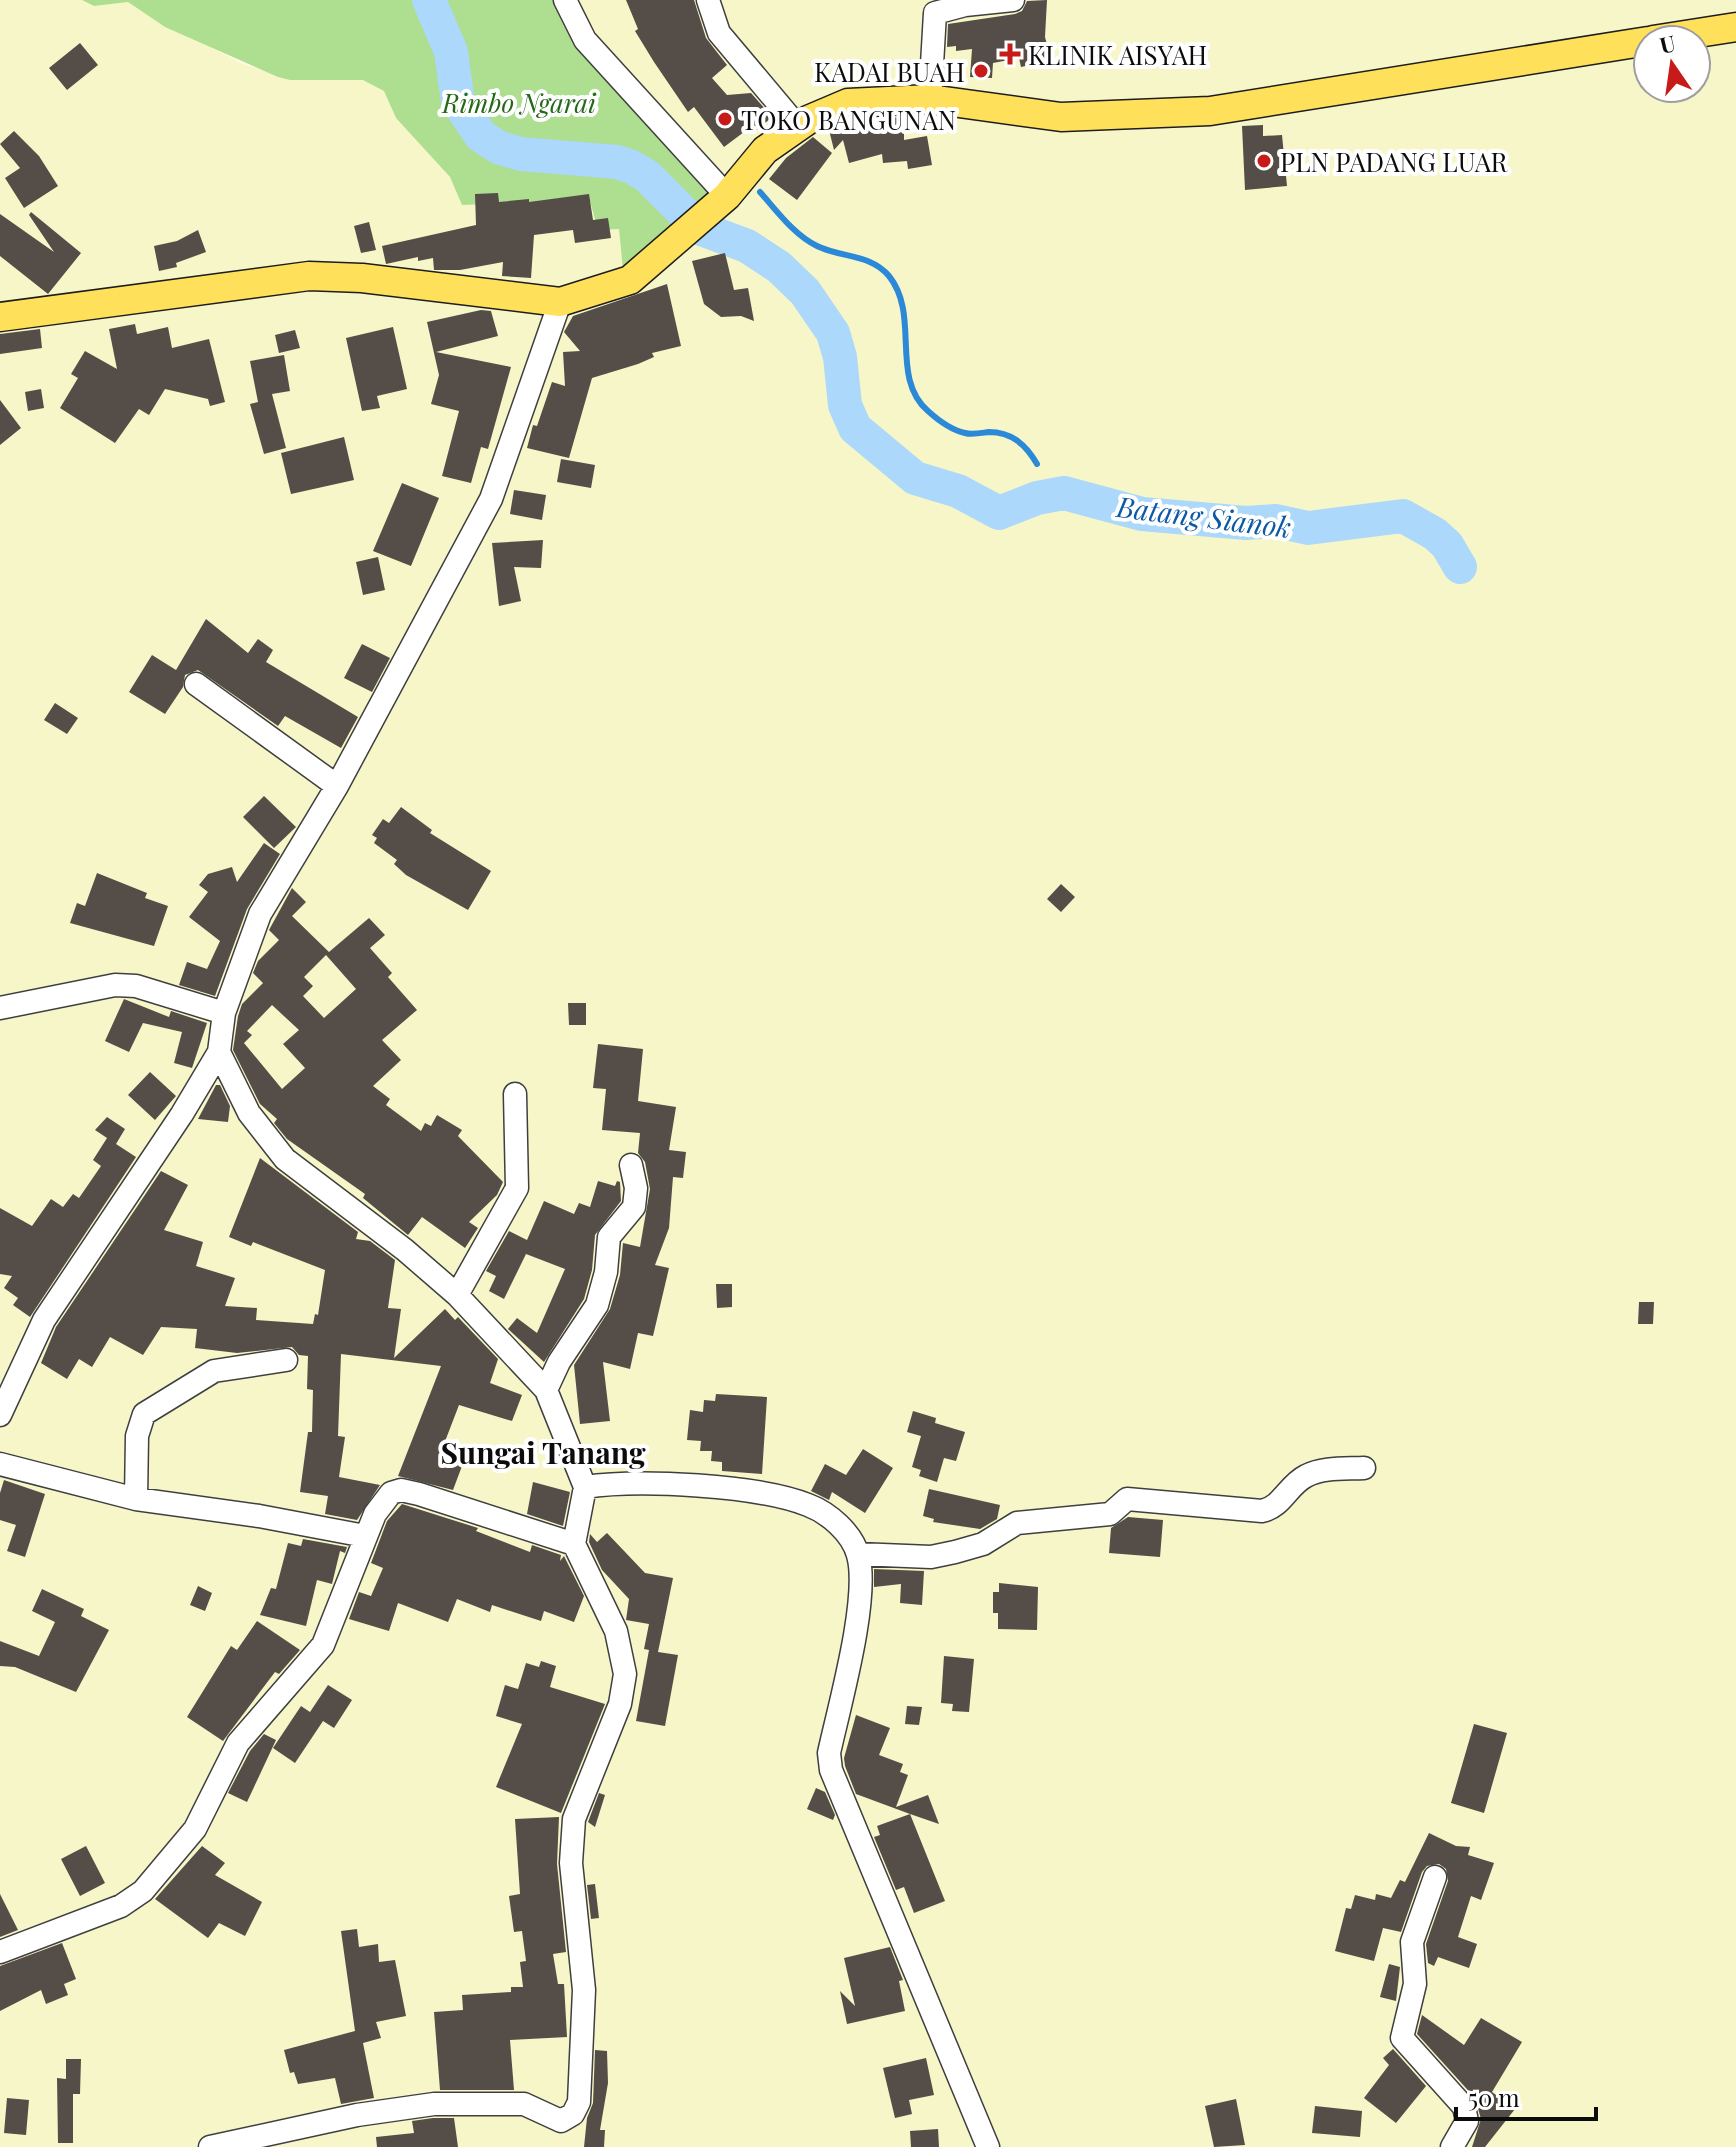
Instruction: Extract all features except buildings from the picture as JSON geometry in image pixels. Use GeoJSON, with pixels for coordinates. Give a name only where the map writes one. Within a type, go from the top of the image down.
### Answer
{"type":"FeatureCollection","features":[{"type":"Feature","properties":{"kind":"main road"},"geometry":{"type":"LineString","coordinates":[[1712,31],[1736,27]]}},
{"type":"Feature","properties":{"kind":"main road"},"geometry":{"type":"LineString","coordinates":[[0,317],[309,276],[376,280],[560,302],[630,280],[727,196],[765,150],[798,127],[848,103],[930,99],[1061,117],[1210,111],[1632,43]]}},
{"type":"Feature","properties":{"kind":"street"},"geometry":{"type":"LineString","coordinates":[[565,0],[585,40],[727,196]]}},
{"type":"Feature","properties":{"kind":"street"},"geometry":{"type":"LineString","coordinates":[[708,0],[719,33],[798,127]]}},
{"type":"Feature","properties":{"kind":"street"},"geometry":{"type":"LineString","coordinates":[[930,99],[932,6],[1013,0]]}},
{"type":"Feature","properties":{"kind":"street"},"geometry":{"type":"LineString","coordinates":[[0,1415],[44,1320],[182,1114],[219,1052],[224,1013],[260,914],[337,786],[491,499],[560,302]]}},
{"type":"Feature","properties":{"kind":"street"},"geometry":{"type":"LineString","coordinates":[[196,684],[337,786]]}},
{"type":"Feature","properties":{"kind":"street"},"geometry":{"type":"LineString","coordinates":[[0,1008],[115,985],[136,986],[224,1013]]}},
{"type":"Feature","properties":{"kind":"street"},"geometry":{"type":"LineString","coordinates":[[210,2147],[357,2115],[434,2104],[524,2104],[561,2121],[573,2114],[579,2102],[584,1990],[571,1863],[574,1819],[620,1704],[625,1674],[616,1631],[574,1544],[585,1487],[546,1390],[457,1295],[405,1250],[285,1159],[249,1113],[219,1052]]}},
{"type":"Feature","properties":{"kind":"street"},"geometry":{"type":"LineString","coordinates":[[457,1295],[517,1188],[515,1094]]}},
{"type":"Feature","properties":{"kind":"street"},"geometry":{"type":"LineString","coordinates":[[546,1390],[559,1362],[597,1305],[606,1272],[609,1237],[634,1207],[636,1191],[631,1165]]}},
{"type":"Feature","properties":{"kind":"street"},"geometry":{"type":"LineString","coordinates":[[136,1499],[137,1436],[144,1414],[214,1371],[286,1360]]}},
{"type":"Feature","properties":{"kind":"street"},"geometry":{"type":"LineString","coordinates":[[0,1464],[136,1499],[259,1516],[365,1536]]}},
{"type":"Feature","properties":{"kind":"street"},"geometry":{"type":"LineString","coordinates":[[858,1554],[931,1557],[983,1544],[1017,1523],[1104,1516],[1115,1511],[1127,1499],[1262,1511],[1279,1503],[1293,1485],[1315,1472],[1364,1468]]}},
{"type":"Feature","properties":{"kind":"street"},"geometry":{"type":"LineString","coordinates":[[585,1487],[618,1482],[680,1485],[767,1495],[808,1505],[836,1520],[858,1554],[858,1612],[829,1753],[831,1770],[988,2147]]}},
{"type":"Feature","properties":{"kind":"street"},"geometry":{"type":"LineString","coordinates":[[0,1952],[121,1906],[143,1891],[195,1829],[238,1743],[323,1645],[365,1536],[375,1514],[391,1493],[401,1490],[574,1544]]}},
{"type":"Feature","properties":{"kind":"street"},"geometry":{"type":"LineString","coordinates":[[1435,1877],[1412,1942],[1415,1984],[1402,2038],[1464,2107],[1467,2121],[1452,2147]]}},
{"type":"Feature","properties":{"kind":"green space"},"geometry":{"type":"Polygon","coordinates":[[[0,0],[82,0],[94,6],[128,2],[165,27],[241,63],[286,79],[363,80],[375,83],[384,91],[396,118],[450,177],[463,205],[590,201],[619,229],[625,291],[723,176],[596,36],[574,0],[1736,0],[1736,2147],[0,2147],[0,0]]]}},
{"type":"Feature","properties":{"kind":"green space","name":"Rimbo Ngarai"},"geometry":{"type":"Polygon","coordinates":[[[82,0],[574,0],[596,36],[723,176],[762,170],[625,291],[619,229],[598,230],[590,201],[462,205],[450,177],[396,118],[384,91],[363,80],[290,80],[278,77],[165,27],[128,2],[94,6],[82,0]]]}},
{"type":"Feature","properties":{"kind":"waterway","name":"Batang Sianok"},"geometry":{"type":"LineString","coordinates":[[429,0],[451,52],[458,102],[481,136],[500,148],[521,154],[617,162],[632,167],[647,176],[699,228],[747,246],[779,267],[805,292],[833,333],[840,357],[845,405],[855,428],[915,478],[958,491],[999,513],[1037,498],[1064,493],[1142,514],[1246,523],[1276,521],[1308,528],[1403,516],[1435,534],[1447,545],[1460,567]]}},
{"type":"Feature","properties":{"kind":"waterway"},"geometry":{"type":"LineString","coordinates":[[760,192],[801,236],[827,250],[874,264],[889,276],[903,309],[910,381],[916,397],[928,411],[960,432],[1005,434],[1023,446],[1037,464]]}},
{"type":"Feature","properties":{"kind":"place","name":"KLINIK AISYAH"},"geometry":{"type":"Point","coordinates":[1010,54]}},
{"type":"Feature","properties":{"kind":"place","name":"KADAI BUAH"},"geometry":{"type":"Point","coordinates":[981,71]}},
{"type":"Feature","properties":{"kind":"place","name":"TOKO BANGUNAN"},"geometry":{"type":"Point","coordinates":[725,119]}},
{"type":"Feature","properties":{"kind":"place","name":"PLN PADANG LUAR"},"geometry":{"type":"Point","coordinates":[1264,161]}},
{"type":"Feature","properties":{"kind":"district","name":"Sungai Tanang"},"geometry":{"type":"Point","coordinates":[543,1452]}}]}
